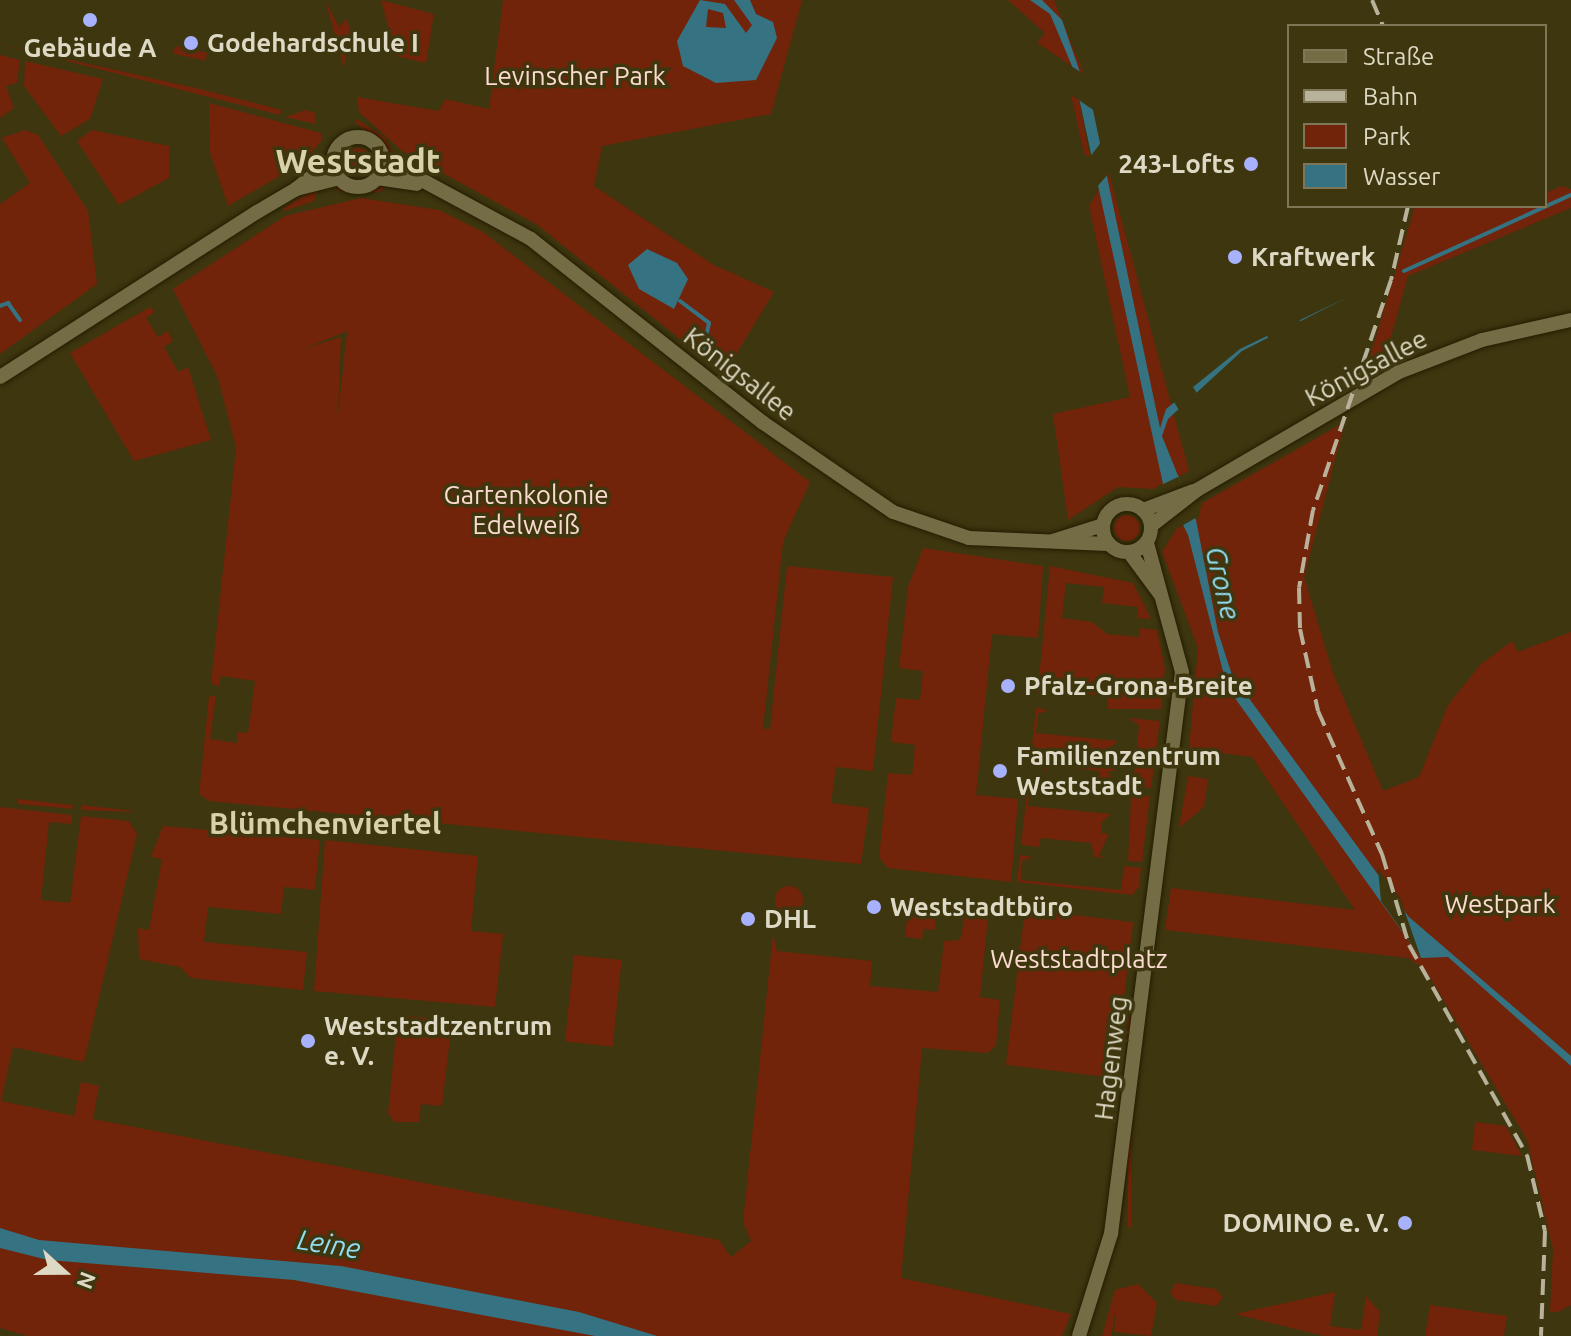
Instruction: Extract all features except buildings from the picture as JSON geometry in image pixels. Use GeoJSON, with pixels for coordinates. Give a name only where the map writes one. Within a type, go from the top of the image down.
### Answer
{"type":"FeatureCollection","features":[{"type":"Feature","properties":{"kind":"street","name":"Königsallee"},"geometry":{"type":"LineString","coordinates":[[0,377],[296,189],[334,159],[343,142],[357,137],[374,143],[383,159],[425,185],[531,239],[870,499],[969,538],[1108,544],[1129,552]]}},
{"type":"Feature","properties":{"kind":"street"},"geometry":{"type":"LineString","coordinates":[[334,159],[339,178]]}},
{"type":"Feature","properties":{"kind":"street"},"geometry":{"type":"LineString","coordinates":[[377,178],[383,159]]}},
{"type":"Feature","properties":{"kind":"street","name":"Königsallee"},"geometry":{"type":"LineString","coordinates":[[296,189],[339,178],[361,187],[377,178],[425,185]]}},
{"type":"Feature","properties":{"kind":"street","name":"Königsallee"},"geometry":{"type":"LineString","coordinates":[[1049,543],[1103,525],[1116,506],[1143,510],[1164,508],[1423,361],[1571,320]]}},
{"type":"Feature","properties":{"kind":"street","name":"Königsallee"},"geometry":{"type":"LineString","coordinates":[[1152,525],[1164,508]]}},
{"type":"Feature","properties":{"kind":"street"},"geometry":{"type":"LineString","coordinates":[[1129,552],[1147,543],[1152,525],[1143,510]]}},
{"type":"Feature","properties":{"kind":"street"},"geometry":{"type":"LineString","coordinates":[[1103,525],[1108,544]]}},
{"type":"Feature","properties":{"kind":"street","name":"Hagenweg"},"geometry":{"type":"LineString","coordinates":[[1079,1336],[1111,1234],[1176,739],[1182,661],[1147,543]]}},
{"type":"Feature","properties":{"kind":"street","name":"Hagenweg"},"geometry":{"type":"LineString","coordinates":[[1129,552],[1160,594]]}},
{"type":"Feature","properties":{"kind":"green space"},"geometry":{"type":"Polygon","coordinates":[[[325,0],[339,27],[346,19],[352,32],[344,67],[325,0]]]}},
{"type":"Feature","properties":{"kind":"green space"},"geometry":{"type":"Polygon","coordinates":[[[381,0],[434,14],[426,63],[396,56],[381,0]]]}},
{"type":"Feature","properties":{"kind":"green space","name":"Levinscher Park"},"geometry":{"type":"Polygon","coordinates":[[[503,0],[802,0],[771,114],[602,146],[594,186],[714,265],[774,292],[724,374],[536,224],[402,151],[359,112],[357,97],[439,111],[445,99],[489,109],[503,0]]]}},
{"type":"Feature","properties":{"kind":"green space"},"geometry":{"type":"Polygon","coordinates":[[[1008,0],[1054,0],[1084,74],[1037,43],[1045,33],[1008,0]]]}},
{"type":"Feature","properties":{"kind":"green space"},"geometry":{"type":"Polygon","coordinates":[[[0,44],[200,89],[282,110],[280,115],[0,44]]]}},
{"type":"Feature","properties":{"kind":"green space"},"geometry":{"type":"Polygon","coordinates":[[[175,46],[207,53],[206,61],[173,54],[175,46]]]}},
{"type":"Feature","properties":{"kind":"green space"},"geometry":{"type":"Polygon","coordinates":[[[0,55],[20,60],[17,83],[6,86],[14,108],[0,118],[0,55]]]}},
{"type":"Feature","properties":{"kind":"green space"},"geometry":{"type":"Polygon","coordinates":[[[25,61],[103,79],[90,119],[61,136],[24,86],[25,61]]]}},
{"type":"Feature","properties":{"kind":"green space"},"geometry":{"type":"Polygon","coordinates":[[[1071,95],[1079,100],[1090,157],[1084,154],[1071,95]]]}},
{"type":"Feature","properties":{"kind":"green space"},"geometry":{"type":"Polygon","coordinates":[[[209,103],[321,133],[321,141],[304,162],[228,206],[210,153],[209,103]]]}},
{"type":"Feature","properties":{"kind":"green space"},"geometry":{"type":"Polygon","coordinates":[[[306,110],[315,113],[316,124],[285,117],[306,110]]]}},
{"type":"Feature","properties":{"kind":"green space"},"geometry":{"type":"Polygon","coordinates":[[[358,120],[385,137],[397,159],[354,121],[358,120]]]}},
{"type":"Feature","properties":{"kind":"green space"},"geometry":{"type":"Polygon","coordinates":[[[25,130],[38,135],[88,211],[97,284],[0,354],[0,204],[30,183],[2,138],[25,130]]]}},
{"type":"Feature","properties":{"kind":"green space"},"geometry":{"type":"Polygon","coordinates":[[[92,130],[169,146],[169,178],[119,205],[77,141],[92,130]]]}},
{"type":"Feature","properties":{"kind":"green space"},"geometry":{"type":"Polygon","coordinates":[[[358,148],[368,152],[372,162],[368,172],[358,176],[348,172],[344,162],[348,152],[358,148]]]}},
{"type":"Feature","properties":{"kind":"green space"},"geometry":{"type":"Polygon","coordinates":[[[1109,173],[1189,471],[1153,489],[1118,487],[1068,520],[1053,414],[1130,397],[1089,206],[1109,173]]]}},
{"type":"Feature","properties":{"kind":"green space"},"geometry":{"type":"Polygon","coordinates":[[[327,185],[359,191],[388,185],[380,192],[345,193],[327,185]]]}},
{"type":"Feature","properties":{"kind":"green space"},"geometry":{"type":"Polygon","coordinates":[[[1562,186],[1571,189],[1571,208],[1408,276],[1385,358],[1366,370],[1414,208],[1547,208],[1547,192],[1562,186]]]}},
{"type":"Feature","properties":{"kind":"green space"},"geometry":{"type":"Polygon","coordinates":[[[319,187],[314,201],[284,211],[283,208],[319,187]]]}},
{"type":"Feature","properties":{"kind":"green space","name":"Gartenkolonie Edelweiß"},"geometry":{"type":"Polygon","coordinates":[[[361,198],[439,210],[483,232],[810,482],[783,542],[763,729],[770,729],[787,566],[893,577],[873,771],[836,767],[831,803],[869,808],[861,864],[209,801],[199,794],[209,696],[216,696],[210,739],[237,743],[238,732],[248,733],[255,681],[221,676],[219,687],[211,683],[236,448],[218,378],[173,289],[285,216],[361,198]],[[348,331],[303,349],[341,337],[338,417],[348,331]]]}},
{"type":"Feature","properties":{"kind":"green space"},"geometry":{"type":"Polygon","coordinates":[[[150,307],[155,312],[146,318],[158,337],[168,331],[173,341],[164,347],[178,372],[188,367],[211,440],[134,461],[70,353],[150,307]]]}},
{"type":"Feature","properties":{"kind":"green space","name":"Westpark"},"geometry":{"type":"Polygon","coordinates":[[[1345,422],[1304,577],[1333,673],[1383,791],[1419,777],[1448,705],[1480,665],[1512,641],[1518,652],[1571,632],[1571,1305],[1558,1312],[1550,1312],[1553,1249],[1527,1140],[1425,969],[1408,958],[1165,930],[1171,888],[1355,910],[1252,757],[1189,749],[1198,648],[1162,552],[1177,528],[1198,519],[1202,503],[1345,422]]]}},
{"type":"Feature","properties":{"kind":"green space"},"geometry":{"type":"Polygon","coordinates":[[[1127,515],[1136,519],[1140,528],[1136,537],[1127,541],[1118,537],[1114,528],[1118,519],[1127,515]]]}},
{"type":"Feature","properties":{"kind":"green space"},"geometry":{"type":"Polygon","coordinates":[[[923,548],[1043,566],[1038,638],[992,634],[976,795],[1018,799],[1011,882],[888,868],[879,857],[888,773],[912,775],[915,745],[891,742],[896,698],[920,700],[923,671],[899,668],[908,587],[923,548]]]}},
{"type":"Feature","properties":{"kind":"green space"},"geometry":{"type":"Polygon","coordinates":[[[1050,566],[1133,583],[1151,619],[1137,618],[1138,607],[1102,603],[1104,587],[1066,583],[1062,618],[1092,622],[1107,634],[1139,637],[1140,628],[1157,630],[1165,668],[1161,709],[1108,709],[1107,696],[1056,691],[1051,699],[1052,683],[1041,682],[1037,698],[1050,566]]]}},
{"type":"Feature","properties":{"kind":"green space"},"geometry":{"type":"Polygon","coordinates":[[[1036,708],[1049,710],[1038,714],[1036,733],[1118,741],[1110,748],[1115,771],[1108,771],[1114,785],[1101,783],[1099,771],[1048,765],[1043,774],[1044,756],[1031,754],[1036,708]]]}},
{"type":"Feature","properties":{"kind":"green space"},"geometry":{"type":"Polygon","coordinates":[[[1128,718],[1160,721],[1151,788],[1133,786],[1139,725],[1128,718]]]}},
{"type":"Feature","properties":{"kind":"green space"},"geometry":{"type":"Polygon","coordinates":[[[1188,776],[1208,779],[1204,807],[1179,828],[1188,776]]]}},
{"type":"Feature","properties":{"kind":"green space"},"geometry":{"type":"Polygon","coordinates":[[[1028,783],[1041,784],[1030,787],[1028,806],[1111,814],[1102,822],[1101,833],[1109,834],[1099,855],[1106,858],[1094,857],[1091,843],[1041,838],[1039,847],[1021,845],[1028,783]]]}},
{"type":"Feature","properties":{"kind":"green space"},"geometry":{"type":"Polygon","coordinates":[[[1121,792],[1150,796],[1142,862],[1128,861],[1131,798],[1121,792]]]}},
{"type":"Feature","properties":{"kind":"green space"},"geometry":{"type":"Polygon","coordinates":[[[18,799],[73,805],[73,809],[18,804],[18,799]]]}},
{"type":"Feature","properties":{"kind":"green space"},"geometry":{"type":"Polygon","coordinates":[[[82,805],[132,811],[134,812],[81,810],[82,805]]]}},
{"type":"Feature","properties":{"kind":"green space"},"geometry":{"type":"Polygon","coordinates":[[[0,807],[72,815],[72,824],[49,822],[41,900],[70,903],[81,816],[129,821],[137,834],[84,1062],[13,1047],[1,1101],[74,1116],[81,1082],[99,1086],[93,1119],[719,1240],[731,1257],[751,1241],[743,1222],[773,934],[777,951],[872,961],[870,986],[938,992],[944,941],[960,940],[967,906],[989,908],[980,997],[1000,1000],[996,1045],[988,1053],[922,1048],[901,1278],[1071,1314],[1062,1336],[28,1336],[0,1328],[0,807]]]}},
{"type":"Feature","properties":{"kind":"green space"},"geometry":{"type":"Polygon","coordinates":[[[163,826],[320,840],[315,890],[284,887],[281,914],[208,907],[204,942],[307,952],[303,990],[191,978],[180,967],[139,959],[138,928],[149,930],[162,859],[151,857],[163,826]]]}},
{"type":"Feature","properties":{"kind":"green space"},"geometry":{"type":"Polygon","coordinates":[[[325,840],[478,856],[471,931],[503,934],[495,1007],[314,991],[325,840]]]}},
{"type":"Feature","properties":{"kind":"green space"},"geometry":{"type":"Polygon","coordinates":[[[1020,855],[1033,857],[1022,861],[1021,880],[1121,890],[1124,866],[1141,868],[1139,887],[1132,895],[1017,882],[1020,855]]]}},
{"type":"Feature","properties":{"kind":"green space"},"geometry":{"type":"Polygon","coordinates":[[[789,886],[799,890],[803,900],[799,910],[789,914],[779,910],[775,900],[779,890],[789,886]]]}},
{"type":"Feature","properties":{"kind":"green space"},"geometry":{"type":"Polygon","coordinates":[[[909,900],[938,903],[935,930],[923,929],[922,939],[905,937],[909,900]]]}},
{"type":"Feature","properties":{"kind":"green space","name":"Weststadtplatz"},"geometry":{"type":"Polygon","coordinates":[[[1025,909],[1133,922],[1114,1078],[1006,1065],[1025,909]]]}},
{"type":"Feature","properties":{"kind":"green space"},"geometry":{"type":"Polygon","coordinates":[[[574,955],[622,960],[613,1047],[565,1042],[574,955]]]}},
{"type":"Feature","properties":{"kind":"green space"},"geometry":{"type":"Polygon","coordinates":[[[406,1016],[446,1020],[451,1030],[442,1106],[421,1104],[419,1122],[394,1122],[388,1113],[397,1023],[406,1016]]]}},
{"type":"Feature","properties":{"kind":"green space"},"geometry":{"type":"Polygon","coordinates":[[[1128,1017],[1131,1017],[1131,1227],[1128,1227],[1128,1017]]]}},
{"type":"Feature","properties":{"kind":"green space"},"geometry":{"type":"Polygon","coordinates":[[[1475,1122],[1506,1126],[1522,1156],[1472,1150],[1475,1122]]]}},
{"type":"Feature","properties":{"kind":"green space"},"geometry":{"type":"Polygon","coordinates":[[[1175,1283],[1216,1289],[1223,1297],[1216,1306],[1176,1300],[1170,1293],[1175,1283]]]}},
{"type":"Feature","properties":{"kind":"green space"},"geometry":{"type":"Polygon","coordinates":[[[1138,1284],[1157,1303],[1151,1336],[1114,1332],[1116,1307],[1111,1336],[1102,1336],[1115,1290],[1138,1284]]]}},
{"type":"Feature","properties":{"kind":"green space"},"geometry":{"type":"Polygon","coordinates":[[[1335,1292],[1330,1326],[1361,1330],[1366,1296],[1380,1312],[1377,1336],[1324,1336],[1235,1314],[1335,1292]]]}},
{"type":"Feature","properties":{"kind":"green space"},"geometry":{"type":"Polygon","coordinates":[[[1430,1305],[1507,1316],[1504,1336],[1425,1336],[1430,1305]]]}},
{"type":"Feature","properties":{"kind":"water"},"geometry":{"type":"Polygon","coordinates":[[[700,0],[725,4],[746,33],[752,25],[734,0],[750,0],[756,14],[773,22],[777,38],[756,80],[716,83],[683,66],[677,41],[700,0]],[[708,9],[706,27],[726,28],[723,13],[708,9]]]}},
{"type":"Feature","properties":{"kind":"water"},"geometry":{"type":"Polygon","coordinates":[[[1030,0],[1042,0],[1062,20],[1093,110],[1160,428],[1166,409],[1240,349],[1348,297],[1242,351],[1168,419],[1162,436],[1196,520],[1218,632],[1232,675],[1409,917],[1571,1056],[1571,1066],[1448,957],[1421,958],[1227,687],[1188,535],[1163,484],[1072,66],[1050,14],[1030,0]]]}},
{"type":"Feature","properties":{"kind":"water"},"geometry":{"type":"Polygon","coordinates":[[[647,249],[677,263],[688,279],[674,309],[639,289],[628,265],[647,249]]]}},
{"type":"Feature","properties":{"kind":"water"},"geometry":{"type":"Polygon","coordinates":[[[0,1228],[39,1240],[341,1266],[579,1312],[657,1336],[595,1336],[294,1280],[48,1260],[0,1248],[0,1228]]]}},
{"type":"Feature","properties":{"kind":"pier"},"geometry":{"type":"Polygon","coordinates":[[[1066,63],[1084,74],[1095,111],[1074,97],[1066,63]]]}},
{"type":"Feature","properties":{"kind":"pier"},"geometry":{"type":"Polygon","coordinates":[[[1102,141],[1109,173],[1096,188],[1090,157],[1102,141]]]}},
{"type":"Feature","properties":{"kind":"pier"},"geometry":{"type":"Polygon","coordinates":[[[1297,317],[1304,326],[1270,341],[1265,332],[1297,317]]]}},
{"type":"Feature","properties":{"kind":"pier"},"geometry":{"type":"Polygon","coordinates":[[[1193,387],[1200,398],[1180,411],[1173,400],[1193,387]]]}},
{"type":"Feature","properties":{"kind":"pier"},"geometry":{"type":"Polygon","coordinates":[[[1178,477],[1199,516],[1178,528],[1159,486],[1178,477]]]}},
{"type":"Feature","properties":{"kind":"pier"},"geometry":{"type":"Polygon","coordinates":[[[1378,868],[1400,898],[1421,958],[1381,901],[1378,868]]]}},
{"type":"Feature","properties":{"kind":"waterway"},"geometry":{"type":"LineString","coordinates":[[1547,206],[1571,195]]}},
{"type":"Feature","properties":{"kind":"waterway"},"geometry":{"type":"LineString","coordinates":[[1404,271],[1542,208]]}},
{"type":"Feature","properties":{"kind":"waterway"},"geometry":{"type":"LineString","coordinates":[[680,301],[709,323],[703,352]]}},
{"type":"Feature","properties":{"kind":"waterway"},"geometry":{"type":"LineString","coordinates":[[0,306],[8,303],[20,320]]}},
{"type":"Feature","properties":{"kind":"railway"},"geometry":{"type":"LineString","coordinates":[[1372,0],[1382,24]]}},
{"type":"Feature","properties":{"kind":"railway"},"geometry":{"type":"LineString","coordinates":[[1408,208],[1391,280],[1313,510],[1299,588],[1300,629],[1318,711],[1382,854],[1409,945],[1527,1155],[1545,1231],[1541,1336]]}},
{"type":"Feature","properties":{"kind":"place","name":"Gebäude A"},"geometry":{"type":"Point","coordinates":[90,20]}},
{"type":"Feature","properties":{"kind":"place","name":"Godehardschule I"},"geometry":{"type":"Point","coordinates":[191,43]}},
{"type":"Feature","properties":{"kind":"place","name":"243-Lofts"},"geometry":{"type":"Point","coordinates":[1251,164]}},
{"type":"Feature","properties":{"kind":"place","name":"Kraftwerk"},"geometry":{"type":"Point","coordinates":[1235,257]}},
{"type":"Feature","properties":{"kind":"place","name":"Pfalz-Grona-Breite"},"geometry":{"type":"Point","coordinates":[1008,686]}},
{"type":"Feature","properties":{"kind":"place","name":"Familienzentrum Weststadt"},"geometry":{"type":"Point","coordinates":[1000,771]}},
{"type":"Feature","properties":{"kind":"place","name":"Weststadtbüro"},"geometry":{"type":"Point","coordinates":[874,907]}},
{"type":"Feature","properties":{"kind":"place","name":"DHL"},"geometry":{"type":"Point","coordinates":[748,919]}},
{"type":"Feature","properties":{"kind":"place","name":"Weststadtzentrum e. V."},"geometry":{"type":"Point","coordinates":[308,1041]}},
{"type":"Feature","properties":{"kind":"place","name":"DOMINO e. V."},"geometry":{"type":"Point","coordinates":[1405,1223]}},
{"type":"Feature","properties":{"kind":"district","name":"Weststadt"},"geometry":{"type":"Point","coordinates":[358,161]}},
{"type":"Feature","properties":{"kind":"district","name":"Blümchenviertel"},"geometry":{"type":"Point","coordinates":[325,823]}},
{"type":"Feature","properties":{"kind":"water label","name":"Grone"},"geometry":{"type":"Point","coordinates":[1223,583]}},
{"type":"Feature","properties":{"kind":"water label","name":"Leine"},"geometry":{"type":"Point","coordinates":[329,1244]}}]}
